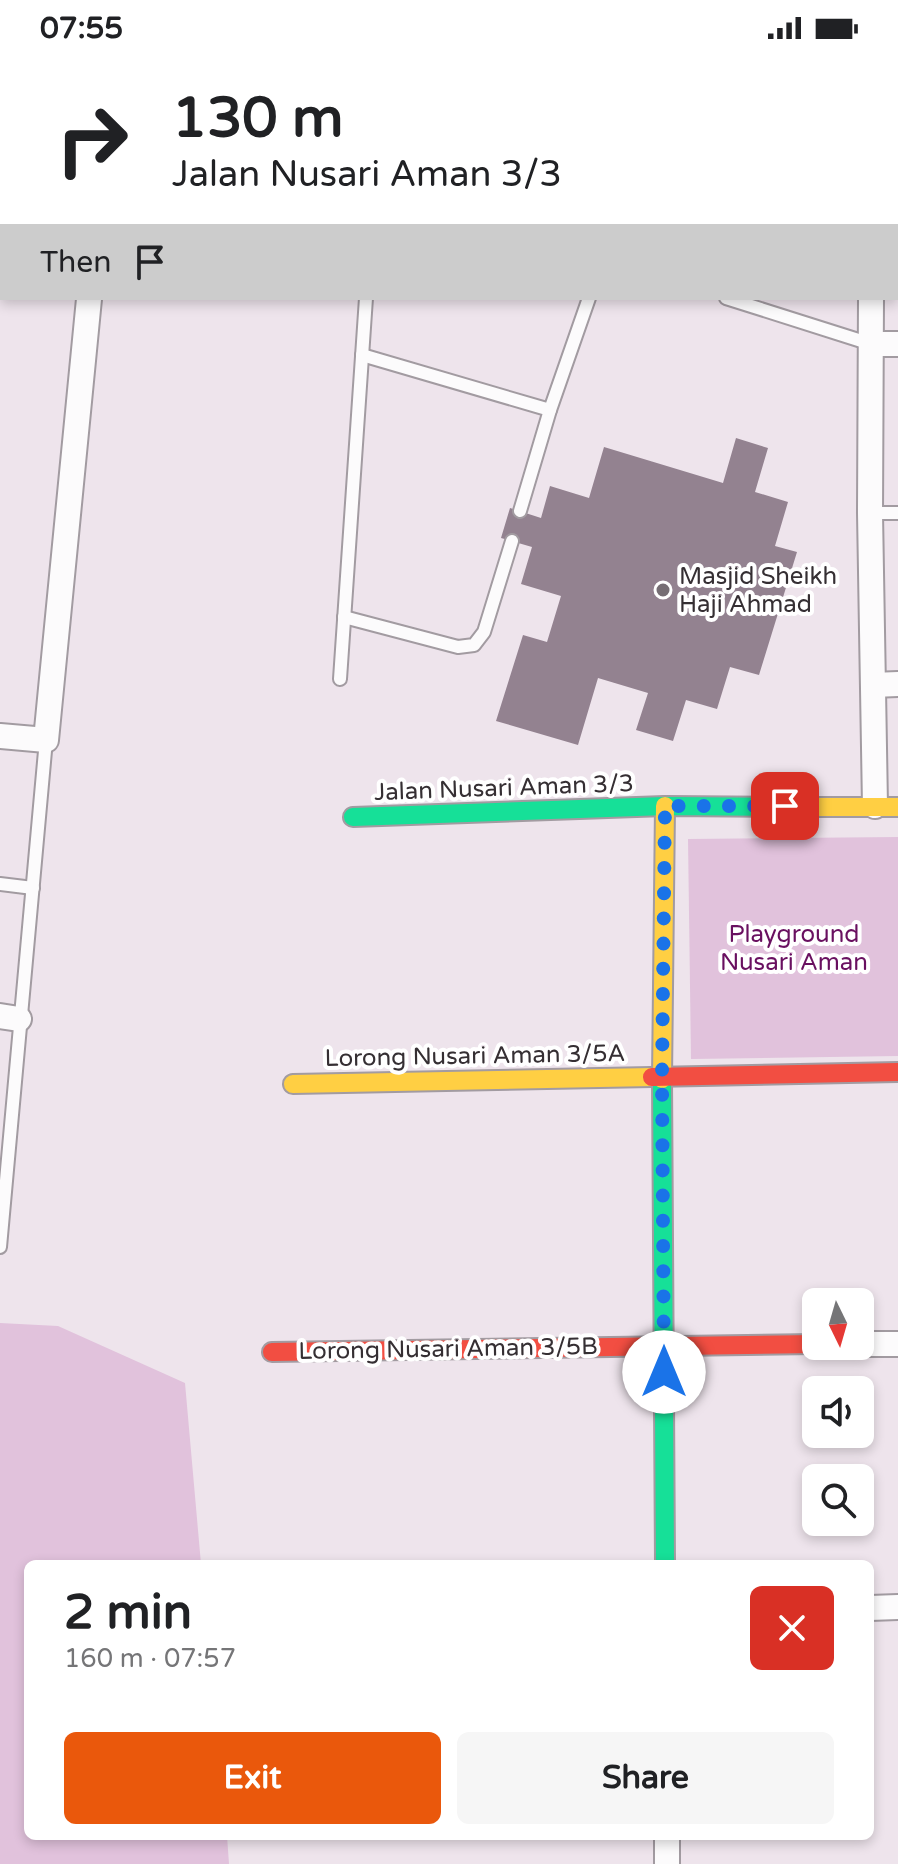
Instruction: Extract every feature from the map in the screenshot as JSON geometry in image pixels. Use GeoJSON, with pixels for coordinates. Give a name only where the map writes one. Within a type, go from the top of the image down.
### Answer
{"type":"FeatureCollection","features":[{"type":"Feature","properties":{"kind":"street"},"geometry":{"type":"LineString","coordinates":[[0,736],[46,740],[89,300]]}},
{"type":"Feature","properties":{"kind":"street"},"geometry":{"type":"LineString","coordinates":[[871,300],[873,685],[886,806]]}},
{"type":"Feature","properties":{"kind":"street"},"geometry":{"type":"LineString","coordinates":[[871,344],[898,344]]}},
{"type":"Feature","properties":{"kind":"street"},"geometry":{"type":"LineString","coordinates":[[873,685],[898,684]]}},
{"type":"Feature","properties":{"kind":"street"},"geometry":{"type":"LineString","coordinates":[[665,806],[662,1077],[665,1560]]}},
{"type":"Feature","properties":{"kind":"street","name":"Jalan Nusari Aman 3/3"},"geometry":{"type":"LineString","coordinates":[[353,817],[665,806],[886,806]]}},
{"type":"Feature","properties":{"kind":"street","name":"Lorong Nusari Aman 3/5A"},"geometry":{"type":"LineString","coordinates":[[293,1084],[898,1072]]}},
{"type":"Feature","properties":{"kind":"street","name":"Lorong Nusari Aman 3/5B"},"geometry":{"type":"LineString","coordinates":[[272,1352],[802,1344]]}},
{"type":"Feature","properties":{"kind":"street"},"geometry":{"type":"LineString","coordinates":[[874,1344],[898,1344]]}},
{"type":"Feature","properties":{"kind":"street"},"geometry":{"type":"LineString","coordinates":[[874,1608],[898,1607]]}},
{"type":"Feature","properties":{"kind":"street"},"geometry":{"type":"LineString","coordinates":[[667,1840],[667,1864]]}},
{"type":"Feature","properties":{"kind":"lane"},"geometry":{"type":"LineString","coordinates":[[340,679],[366,300]]}},
{"type":"Feature","properties":{"kind":"lane"},"geometry":{"type":"LineString","coordinates":[[520,511],[550,410],[588,300]]}},
{"type":"Feature","properties":{"kind":"lane"},"geometry":{"type":"LineString","coordinates":[[732,300],[871,344]]}},
{"type":"Feature","properties":{"kind":"lane"},"geometry":{"type":"LineString","coordinates":[[362,355],[550,410]]}},
{"type":"Feature","properties":{"kind":"lane"},"geometry":{"type":"LineString","coordinates":[[870,513],[898,513]]}},
{"type":"Feature","properties":{"kind":"lane"},"geometry":{"type":"LineString","coordinates":[[344,617],[458,647],[474,645],[484,632],[512,541]]}},
{"type":"Feature","properties":{"kind":"lane"},"geometry":{"type":"LineString","coordinates":[[0,1247],[9,1018],[33,888],[46,740]]}},
{"type":"Feature","properties":{"kind":"lane"},"geometry":{"type":"LineString","coordinates":[[0,884],[33,888]]}},
{"type":"Feature","properties":{"kind":"green space","name":"Playground Nusari Aman"},"geometry":{"type":"Polygon","coordinates":[[[898,837],[898,1056],[691,1059],[688,839],[898,837]]]}},
{"type":"Feature","properties":{"kind":"green space"},"geometry":{"type":"Polygon","coordinates":[[[0,1323],[58,1326],[185,1383],[201,1560],[24,1560],[24,1840],[227,1840],[229,1864],[0,1864],[0,1323]]]}},
{"type":"Feature","properties":{"kind":"building","name":"Masjid Sheikh Haji Ahmad"},"geometry":{"type":"Polygon","coordinates":[[[736,438],[768,448],[755,492],[788,502],[775,546],[797,552],[759,675],[730,667],[717,709],[686,700],[673,741],[636,730],[648,693],[598,678],[578,745],[496,721],[523,635],[547,642],[561,596],[521,584],[532,547],[501,538],[510,508],[541,518],[550,486],[589,498],[604,447],[723,483],[736,438]]]}},
{"type":"Feature","properties":{"kind":"traffic: fast"},"geometry":{"type":"LineString","coordinates":[[353,817],[665,806],[786,807]]}},
{"type":"Feature","properties":{"kind":"traffic: fast"},"geometry":{"type":"LineString","coordinates":[[662,1079],[665,1560]]}},
{"type":"Feature","properties":{"kind":"traffic: slow"},"geometry":{"type":"LineString","coordinates":[[662,1079],[665,806]]}},
{"type":"Feature","properties":{"kind":"traffic: slow"},"geometry":{"type":"LineString","coordinates":[[786,807],[898,807]]}},
{"type":"Feature","properties":{"kind":"traffic: slow"},"geometry":{"type":"LineString","coordinates":[[293,1084],[652,1077]]}},
{"type":"Feature","properties":{"kind":"traffic: jam"},"geometry":{"type":"LineString","coordinates":[[652,1077],[898,1072]]}},
{"type":"Feature","properties":{"kind":"traffic: jam"},"geometry":{"type":"LineString","coordinates":[[272,1352],[802,1344]]}},
{"type":"Feature","properties":{"kind":"place","name":"Masjid Sheikh Haji Ahmad"},"geometry":{"type":"Point","coordinates":[663,590]}},
{"type":"Feature","properties":{"kind":"route"},"geometry":{"type":"LineString","coordinates":[[664,1372],[662,1077],[665,806],[785,806]]}}]}
